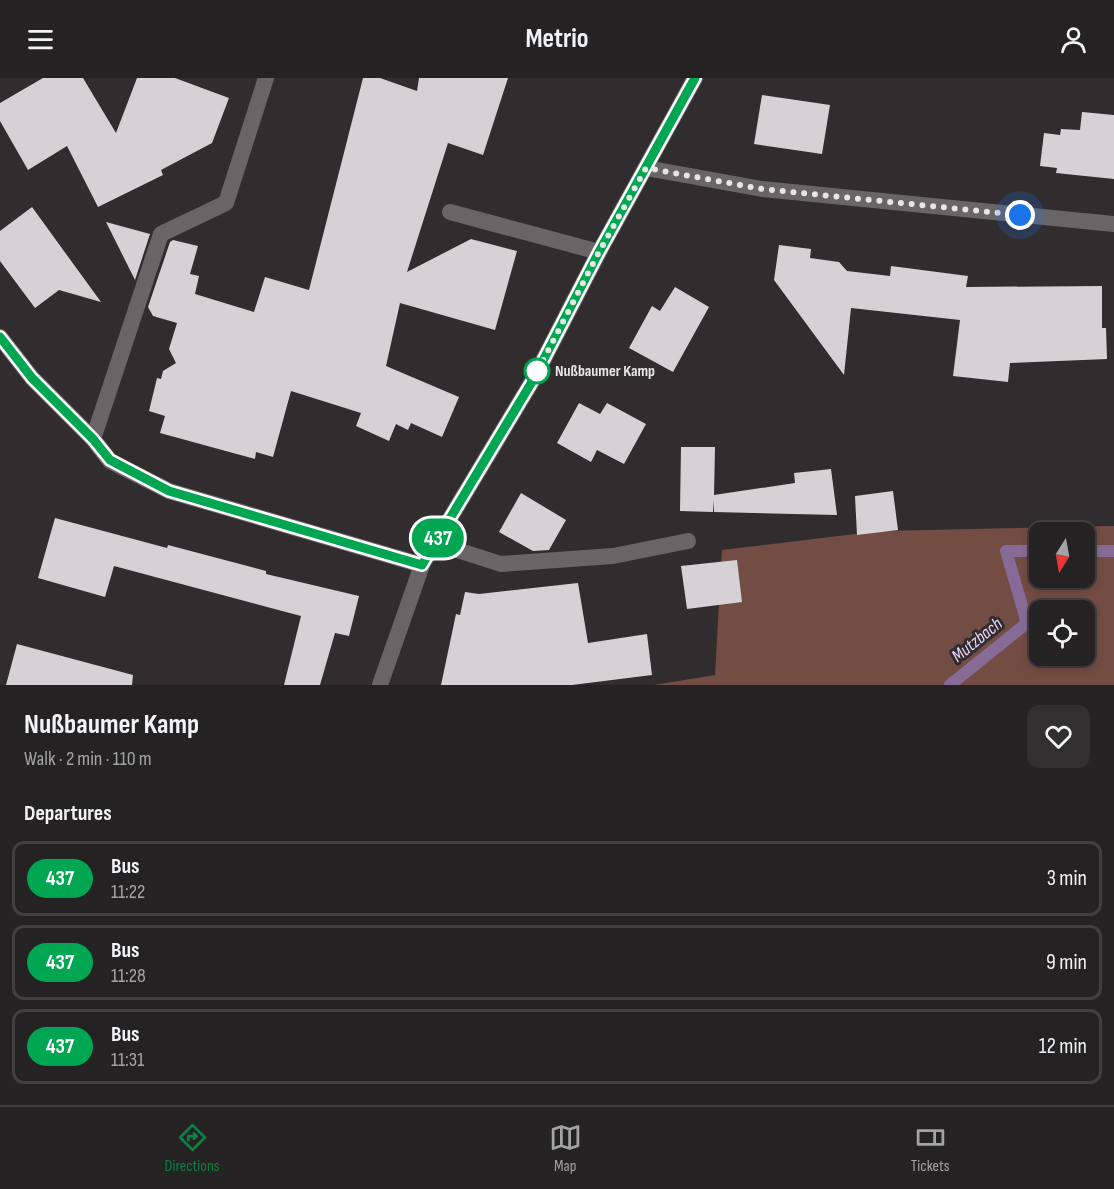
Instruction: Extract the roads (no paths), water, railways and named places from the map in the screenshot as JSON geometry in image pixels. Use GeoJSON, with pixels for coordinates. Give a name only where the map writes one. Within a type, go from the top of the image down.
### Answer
{"type":"FeatureCollection","features":[{"type":"Feature","properties":{"kind":"street"},"geometry":{"type":"LineString","coordinates":[[93,439],[161,234],[226,203],[266,78]]}},
{"type":"Feature","properties":{"kind":"street"},"geometry":{"type":"LineString","coordinates":[[380,685],[422,565],[533,380],[599,252],[695,78]]}},
{"type":"Feature","properties":{"kind":"street"},"geometry":{"type":"LineString","coordinates":[[646,168],[762,189],[1114,224]]}},
{"type":"Feature","properties":{"kind":"street"},"geometry":{"type":"LineString","coordinates":[[450,212],[599,252]]}},
{"type":"Feature","properties":{"kind":"street"},"geometry":{"type":"LineString","coordinates":[[0,337],[32,378],[93,439],[110,460],[169,491],[422,565]]}},
{"type":"Feature","properties":{"kind":"street"},"geometry":{"type":"LineString","coordinates":[[435,543],[501,564],[613,556],[688,541]]}},
{"type":"Feature","properties":{"kind":"waterway","name":"Mutzbach"},"geometry":{"type":"LineString","coordinates":[[950,685],[1027,623],[1006,551],[1029,551]]}},
{"type":"Feature","properties":{"kind":"waterway","name":"Mutzbach"},"geometry":{"type":"LineString","coordinates":[[1095,551],[1114,551]]}},
{"type":"Feature","properties":{"kind":"place","name":"Nußbaumer Kamp"},"geometry":{"type":"Point","coordinates":[537,371]}}]}
